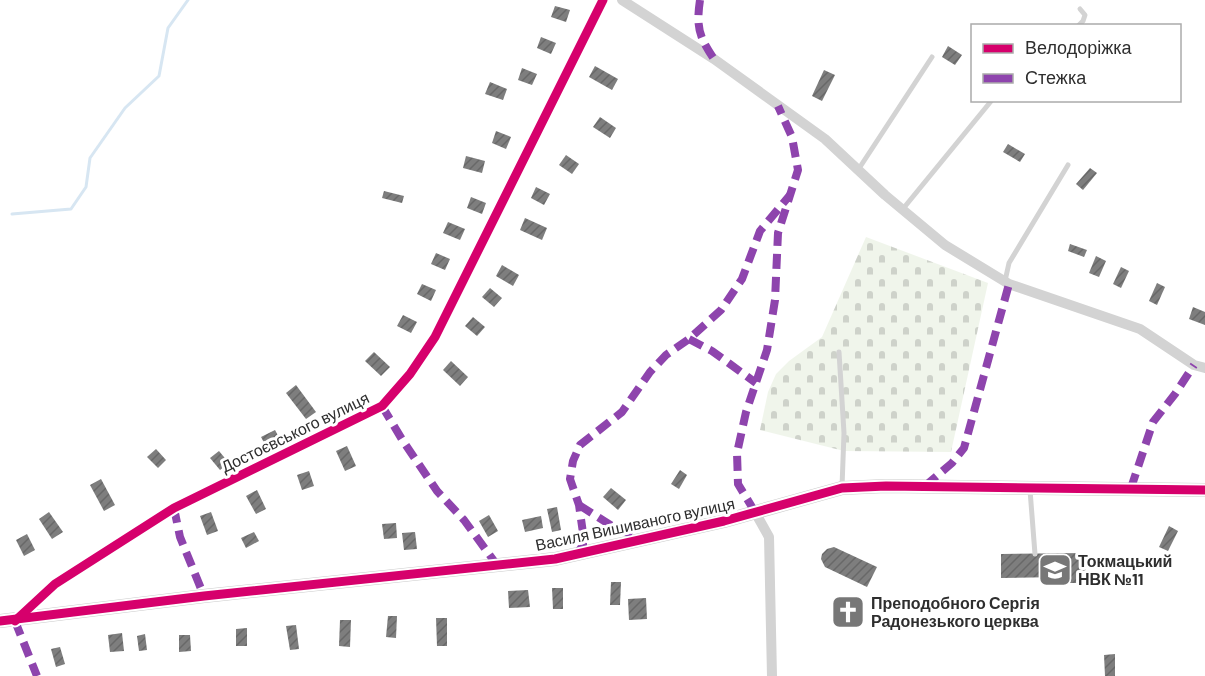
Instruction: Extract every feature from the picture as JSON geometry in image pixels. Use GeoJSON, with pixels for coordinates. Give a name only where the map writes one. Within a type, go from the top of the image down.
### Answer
{"type":"FeatureCollection","features":[{"type":"Feature","properties":{"kind":"street","name":"Достоєвського вулиця"},"geometry":{"type":"LineString","coordinates":[[15,621],[55,584],[174,508],[382,406],[410,374],[435,337],[603,0]]}},
{"type":"Feature","properties":{"kind":"street"},"geometry":{"type":"LineString","coordinates":[[622,0],[714,59],[825,139],[902,210],[945,245],[1005,281],[1140,328],[1194,365],[1205,369]]}},
{"type":"Feature","properties":{"kind":"street","name":"Василя Вишиваного вулиця"},"geometry":{"type":"LineString","coordinates":[[0,621],[15,621],[204,596],[555,559],[724,521],[842,489],[886,486],[1205,490]]}},
{"type":"Feature","properties":{"kind":"street"},"geometry":{"type":"LineString","coordinates":[[755,512],[769,537],[772,676]]}},
{"type":"Feature","properties":{"kind":"lane"},"geometry":{"type":"LineString","coordinates":[[1080,9],[1085,15],[1080,24]]}},
{"type":"Feature","properties":{"kind":"lane"},"geometry":{"type":"LineString","coordinates":[[858,170],[932,57]]}},
{"type":"Feature","properties":{"kind":"lane"},"geometry":{"type":"LineString","coordinates":[[902,210],[990,102]]}},
{"type":"Feature","properties":{"kind":"lane"},"geometry":{"type":"LineString","coordinates":[[1005,281],[1010,262],[1068,165]]}},
{"type":"Feature","properties":{"kind":"lane"},"geometry":{"type":"LineString","coordinates":[[839,352],[844,433],[842,489]]}},
{"type":"Feature","properties":{"kind":"lane"},"geometry":{"type":"LineString","coordinates":[[1030,488],[1035,554]]}},
{"type":"Feature","properties":{"kind":"green space"},"geometry":{"type":"Polygon","coordinates":[[[866,237],[988,283],[951,452],[844,451],[760,430],[768,392],[776,374],[789,361],[822,337],[866,237]]]}},
{"type":"Feature","properties":{"kind":"building"},"geometry":{"type":"Polygon","coordinates":[[[555,6],[570,10],[566,22],[551,17],[555,6]]]}},
{"type":"Feature","properties":{"kind":"building"},"geometry":{"type":"Polygon","coordinates":[[[541,37],[556,43],[551,54],[537,48],[541,37]]]}},
{"type":"Feature","properties":{"kind":"building"},"geometry":{"type":"Polygon","coordinates":[[[948,46],[962,55],[955,65],[942,57],[948,46]]]}},
{"type":"Feature","properties":{"kind":"building"},"geometry":{"type":"Polygon","coordinates":[[[595,66],[618,79],[612,90],[589,77],[595,66]]]}},
{"type":"Feature","properties":{"kind":"building"},"geometry":{"type":"Polygon","coordinates":[[[522,68],[537,74],[532,85],[518,80],[522,68]]]}},
{"type":"Feature","properties":{"kind":"building"},"geometry":{"type":"Polygon","coordinates":[[[824,70],[835,75],[822,101],[812,96],[824,70]]]}},
{"type":"Feature","properties":{"kind":"building"},"geometry":{"type":"Polygon","coordinates":[[[490,82],[507,89],[503,100],[485,94],[490,82]]]}},
{"type":"Feature","properties":{"kind":"building"},"geometry":{"type":"Polygon","coordinates":[[[600,117],[616,128],[610,138],[593,127],[600,117]]]}},
{"type":"Feature","properties":{"kind":"building"},"geometry":{"type":"Polygon","coordinates":[[[496,131],[511,137],[506,149],[492,143],[496,131]]]}},
{"type":"Feature","properties":{"kind":"building"},"geometry":{"type":"Polygon","coordinates":[[[1008,144],[1025,154],[1020,162],[1003,152],[1008,144]]]}},
{"type":"Feature","properties":{"kind":"building"},"geometry":{"type":"Polygon","coordinates":[[[566,155],[579,164],[572,174],[559,165],[566,155]]]}},
{"type":"Feature","properties":{"kind":"building"},"geometry":{"type":"Polygon","coordinates":[[[466,156],[485,161],[482,173],[463,168],[466,156]]]}},
{"type":"Feature","properties":{"kind":"building"},"geometry":{"type":"Polygon","coordinates":[[[1090,168],[1097,173],[1083,190],[1076,184],[1090,168]]]}},
{"type":"Feature","properties":{"kind":"building"},"geometry":{"type":"Polygon","coordinates":[[[536,187],[550,194],[544,205],[531,198],[536,187]]]}},
{"type":"Feature","properties":{"kind":"building"},"geometry":{"type":"Polygon","coordinates":[[[384,191],[404,196],[402,203],[382,198],[384,191]]]}},
{"type":"Feature","properties":{"kind":"building"},"geometry":{"type":"Polygon","coordinates":[[[471,197],[486,203],[482,214],[467,208],[471,197]]]}},
{"type":"Feature","properties":{"kind":"building"},"geometry":{"type":"Polygon","coordinates":[[[525,218],[547,228],[542,240],[520,230],[525,218]]]}},
{"type":"Feature","properties":{"kind":"building"},"geometry":{"type":"Polygon","coordinates":[[[448,222],[465,229],[460,240],[443,233],[448,222]]]}},
{"type":"Feature","properties":{"kind":"building"},"geometry":{"type":"Polygon","coordinates":[[[1070,244],[1087,250],[1084,257],[1068,251],[1070,244]]]}},
{"type":"Feature","properties":{"kind":"building"},"geometry":{"type":"Polygon","coordinates":[[[436,253],[450,259],[445,270],[431,264],[436,253]]]}},
{"type":"Feature","properties":{"kind":"building"},"geometry":{"type":"Polygon","coordinates":[[[1096,256],[1106,261],[1099,277],[1089,273],[1096,256]]]}},
{"type":"Feature","properties":{"kind":"building"},"geometry":{"type":"Polygon","coordinates":[[[502,265],[519,275],[513,286],[496,276],[502,265]]]}},
{"type":"Feature","properties":{"kind":"building"},"geometry":{"type":"Polygon","coordinates":[[[1121,267],[1129,271],[1121,288],[1113,284],[1121,267]]]}},
{"type":"Feature","properties":{"kind":"building"},"geometry":{"type":"Polygon","coordinates":[[[1157,283],[1165,287],[1157,305],[1149,301],[1157,283]]]}},
{"type":"Feature","properties":{"kind":"building"},"geometry":{"type":"Polygon","coordinates":[[[422,284],[436,290],[431,301],[417,294],[422,284]]]}},
{"type":"Feature","properties":{"kind":"building"},"geometry":{"type":"Polygon","coordinates":[[[490,288],[502,298],[494,307],[482,297],[490,288]]]}},
{"type":"Feature","properties":{"kind":"building"},"geometry":{"type":"Polygon","coordinates":[[[1193,307],[1205,312],[1205,325],[1189,319],[1193,307]]]}},
{"type":"Feature","properties":{"kind":"building"},"geometry":{"type":"Polygon","coordinates":[[[403,315],[417,322],[411,333],[397,326],[403,315]]]}},
{"type":"Feature","properties":{"kind":"building"},"geometry":{"type":"Polygon","coordinates":[[[473,317],[485,327],[477,336],[465,326],[473,317]]]}},
{"type":"Feature","properties":{"kind":"building"},"geometry":{"type":"Polygon","coordinates":[[[374,352],[390,367],[381,376],[365,361],[374,352]]]}},
{"type":"Feature","properties":{"kind":"building"},"geometry":{"type":"Polygon","coordinates":[[[451,361],[468,377],[460,386],[443,370],[451,361]]]}},
{"type":"Feature","properties":{"kind":"building"},"geometry":{"type":"Polygon","coordinates":[[[296,385],[316,412],[306,419],[286,393],[296,385]]]}},
{"type":"Feature","properties":{"kind":"building"},"geometry":{"type":"Polygon","coordinates":[[[275,430],[281,441],[267,448],[261,437],[275,430]]]}},
{"type":"Feature","properties":{"kind":"building"},"geometry":{"type":"Polygon","coordinates":[[[347,446],[356,466],[345,471],[336,451],[347,446]]]}},
{"type":"Feature","properties":{"kind":"building"},"geometry":{"type":"Polygon","coordinates":[[[156,449],[166,460],[158,468],[147,457],[156,449]]]}},
{"type":"Feature","properties":{"kind":"building"},"geometry":{"type":"Polygon","coordinates":[[[219,451],[229,463],[220,470],[210,458],[219,451]]]}},
{"type":"Feature","properties":{"kind":"building"},"geometry":{"type":"Polygon","coordinates":[[[680,470],[687,475],[679,489],[671,484],[680,470]]]}},
{"type":"Feature","properties":{"kind":"building"},"geometry":{"type":"Polygon","coordinates":[[[309,471],[314,486],[302,490],[297,475],[309,471]]]}},
{"type":"Feature","properties":{"kind":"building"},"geometry":{"type":"Polygon","coordinates":[[[101,479],[115,505],[104,511],[90,485],[101,479]]]}},
{"type":"Feature","properties":{"kind":"building"},"geometry":{"type":"Polygon","coordinates":[[[611,488],[626,500],[618,510],[603,497],[611,488]]]}},
{"type":"Feature","properties":{"kind":"building"},"geometry":{"type":"Polygon","coordinates":[[[257,490],[266,509],[256,514],[246,496],[257,490]]]}},
{"type":"Feature","properties":{"kind":"building"},"geometry":{"type":"Polygon","coordinates":[[[557,507],[561,530],[552,532],[547,509],[557,507]]]}},
{"type":"Feature","properties":{"kind":"building"},"geometry":{"type":"Polygon","coordinates":[[[49,512],[63,532],[52,539],[39,519],[49,512]]]}},
{"type":"Feature","properties":{"kind":"building"},"geometry":{"type":"Polygon","coordinates":[[[211,512],[218,531],[207,535],[200,516],[211,512]]]}},
{"type":"Feature","properties":{"kind":"building"},"geometry":{"type":"Polygon","coordinates":[[[489,515],[498,531],[488,537],[479,521],[489,515]]]}},
{"type":"Feature","properties":{"kind":"building"},"geometry":{"type":"Polygon","coordinates":[[[541,516],[543,528],[525,532],[522,520],[541,516]]]}},
{"type":"Feature","properties":{"kind":"building"},"geometry":{"type":"Polygon","coordinates":[[[396,523],[397,538],[384,539],[382,524],[396,523]]]}},
{"type":"Feature","properties":{"kind":"building"},"geometry":{"type":"Polygon","coordinates":[[[1169,526],[1178,531],[1168,551],[1159,547],[1169,526]]]}},
{"type":"Feature","properties":{"kind":"building"},"geometry":{"type":"Polygon","coordinates":[[[254,532],[259,541],[246,548],[241,538],[254,532]]]}},
{"type":"Feature","properties":{"kind":"building"},"geometry":{"type":"Polygon","coordinates":[[[415,532],[417,549],[404,550],[402,533],[415,532]]]}},
{"type":"Feature","properties":{"kind":"building"},"geometry":{"type":"Polygon","coordinates":[[[27,534],[35,550],[24,556],[16,540],[27,534]]]}},
{"type":"Feature","properties":{"kind":"building"},"geometry":{"type":"Polygon","coordinates":[[[834,547],[877,567],[867,587],[825,567],[821,559],[822,554],[834,547]]]}},
{"type":"Feature","properties":{"kind":"building"},"geometry":{"type":"Polygon","coordinates":[[[1085,553],[1086,583],[1062,583],[1062,577],[1001,578],[1001,554],[1085,553]]]}},
{"type":"Feature","properties":{"kind":"building"},"geometry":{"type":"Polygon","coordinates":[[[611,582],[621,582],[620,605],[610,605],[611,582]]]}},
{"type":"Feature","properties":{"kind":"building"},"geometry":{"type":"Polygon","coordinates":[[[552,588],[563,588],[563,609],[553,609],[552,588]]]}},
{"type":"Feature","properties":{"kind":"building"},"geometry":{"type":"Polygon","coordinates":[[[528,590],[530,607],[509,608],[508,591],[528,590]]]}},
{"type":"Feature","properties":{"kind":"building"},"geometry":{"type":"Polygon","coordinates":[[[646,598],[647,619],[629,620],[628,599],[646,598]]]}},
{"type":"Feature","properties":{"kind":"building"},"geometry":{"type":"Polygon","coordinates":[[[388,616],[397,616],[396,638],[386,637],[388,616]]]}},
{"type":"Feature","properties":{"kind":"building"},"geometry":{"type":"Polygon","coordinates":[[[436,618],[447,618],[447,646],[437,646],[436,618]]]}},
{"type":"Feature","properties":{"kind":"building"},"geometry":{"type":"Polygon","coordinates":[[[340,620],[351,620],[350,647],[339,646],[340,620]]]}},
{"type":"Feature","properties":{"kind":"building"},"geometry":{"type":"Polygon","coordinates":[[[296,625],[299,649],[290,650],[286,626],[296,625]]]}},
{"type":"Feature","properties":{"kind":"building"},"geometry":{"type":"Polygon","coordinates":[[[247,628],[247,646],[236,646],[236,629],[247,628]]]}},
{"type":"Feature","properties":{"kind":"building"},"geometry":{"type":"Polygon","coordinates":[[[122,633],[124,651],[110,652],[108,635],[122,633]]]}},
{"type":"Feature","properties":{"kind":"building"},"geometry":{"type":"Polygon","coordinates":[[[145,634],[147,650],[139,651],[137,636],[145,634]]]}},
{"type":"Feature","properties":{"kind":"building"},"geometry":{"type":"Polygon","coordinates":[[[179,635],[190,635],[191,651],[179,652],[179,635]]]}},
{"type":"Feature","properties":{"kind":"building"},"geometry":{"type":"Polygon","coordinates":[[[60,647],[65,664],[56,667],[51,649],[60,647]]]}},
{"type":"Feature","properties":{"kind":"building"},"geometry":{"type":"Polygon","coordinates":[[[1115,654],[1115,676],[1105,676],[1104,655],[1115,654]]]}},
{"type":"Feature","properties":{"kind":"waterway"},"geometry":{"type":"LineString","coordinates":[[12,214],[71,209],[86,187],[90,158],[125,108],[159,76],[168,28],[188,0]]}},
{"type":"Feature","properties":{"kind":"marked path"},"geometry":{"type":"LineString","coordinates":[[700,0],[698,18],[700,31],[714,59]]}},
{"type":"Feature","properties":{"kind":"marked path"},"geometry":{"type":"LineString","coordinates":[[755,512],[738,484],[737,453],[746,412],[767,350],[775,300],[778,233],[798,170],[792,137],[778,106]]}},
{"type":"Feature","properties":{"kind":"marked path"},"geometry":{"type":"LineString","coordinates":[[576,555],[583,545],[583,533],[579,505],[570,479],[573,461],[580,445],[622,412],[650,372],[666,355],[689,339],[721,310],[742,279],[760,231],[790,195]]}},
{"type":"Feature","properties":{"kind":"marked path"},"geometry":{"type":"LineString","coordinates":[[925,486],[952,463],[964,448],[1009,284]]}},
{"type":"Feature","properties":{"kind":"marked path"},"geometry":{"type":"LineString","coordinates":[[689,339],[712,351],[756,383]]}},
{"type":"Feature","properties":{"kind":"marked path"},"geometry":{"type":"LineString","coordinates":[[1131,488],[1153,422],[1194,365]]}},
{"type":"Feature","properties":{"kind":"marked path"},"geometry":{"type":"LineString","coordinates":[[382,406],[437,491],[464,520],[497,565]]}},
{"type":"Feature","properties":{"kind":"marked path"},"geometry":{"type":"LineString","coordinates":[[579,505],[612,526],[641,538]]}},
{"type":"Feature","properties":{"kind":"marked path"},"geometry":{"type":"LineString","coordinates":[[174,508],[180,537],[204,596]]}},
{"type":"Feature","properties":{"kind":"marked path"},"geometry":{"type":"LineString","coordinates":[[15,621],[37,676]]}},
{"type":"Feature","properties":{"kind":"cycle path"},"geometry":{"type":"LineString","coordinates":[[15,621],[55,584],[174,508],[382,406],[410,374],[435,337],[603,0]]}},
{"type":"Feature","properties":{"kind":"cycle path"},"geometry":{"type":"LineString","coordinates":[[0,621],[204,596],[555,559],[724,521],[842,488],[886,486],[1205,490]]}},
{"type":"Feature","properties":{"kind":"place","name":"Токмацький НВК №11"},"geometry":{"type":"Point","coordinates":[1055,570]}},
{"type":"Feature","properties":{"kind":"place","name":"Преподобного Сергія Радонезького церква"},"geometry":{"type":"Point","coordinates":[848,612]}}]}
